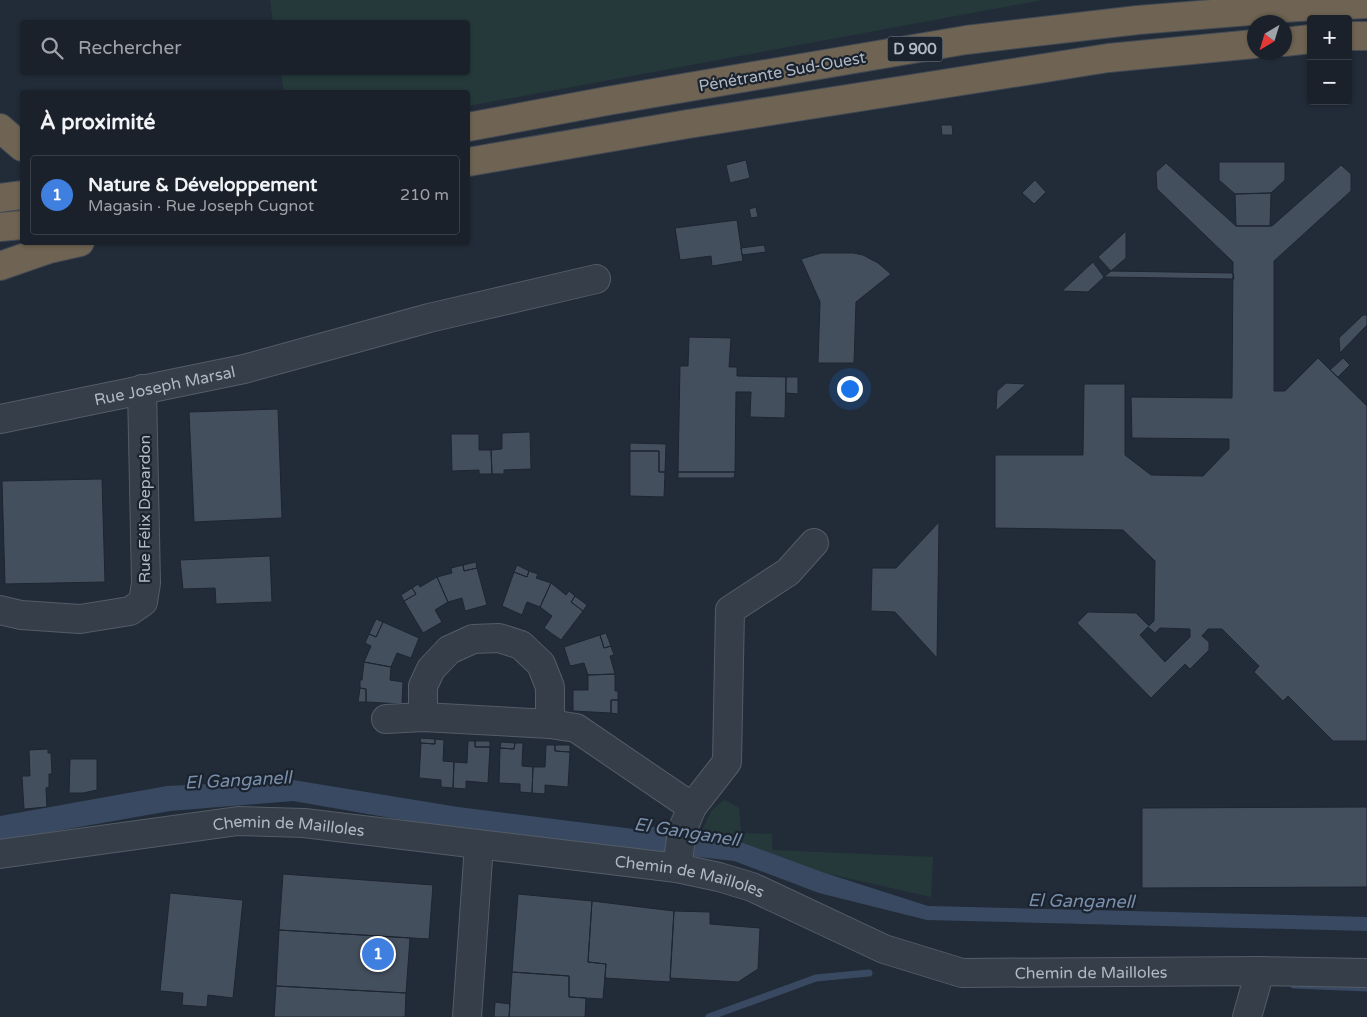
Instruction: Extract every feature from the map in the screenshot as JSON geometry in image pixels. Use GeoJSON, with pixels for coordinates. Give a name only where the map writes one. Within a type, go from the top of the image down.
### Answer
{"type":"FeatureCollection","features":[{"type":"Feature","properties":{"kind":"highway","name":"Pénétrante Sud-Ouest"},"geometry":{"type":"LineString","coordinates":[[470,127],[607,101],[966,40],[1138,20],[1298,7],[1367,4]]}},
{"type":"Feature","properties":{"kind":"highway"},"geometry":{"type":"LineString","coordinates":[[1352,36],[1367,36]]}},
{"type":"Feature","properties":{"kind":"highway"},"geometry":{"type":"LineString","coordinates":[[1292,41],[1307,39]]}},
{"type":"Feature","properties":{"kind":"highway"},"geometry":{"type":"LineString","coordinates":[[470,162],[688,124],[1108,58],[1247,45]]}},
{"type":"Feature","properties":{"kind":"highway"},"geometry":{"type":"LineString","coordinates":[[0,128],[20,145]]}},
{"type":"Feature","properties":{"kind":"highway"},"geometry":{"type":"LineString","coordinates":[[0,198],[20,195]]}},
{"type":"Feature","properties":{"kind":"highway"},"geometry":{"type":"LineString","coordinates":[[0,227],[20,225]]}},
{"type":"Feature","properties":{"kind":"highway"},"geometry":{"type":"LineString","coordinates":[[0,266],[49,249],[67,245]]}},
{"type":"Feature","properties":{"kind":"street","name":"Rue Joseph Marsal"},"geometry":{"type":"LineString","coordinates":[[0,419],[244,369],[429,318],[596,279]]}},
{"type":"Feature","properties":{"kind":"street","name":"Rue Félix Depardon"},"geometry":{"type":"LineString","coordinates":[[0,610],[21,615],[80,619],[130,611],[142,602],[146,583],[142,389]]}},
{"type":"Feature","properties":{"kind":"street"},"geometry":{"type":"LineString","coordinates":[[386,719],[423,717],[550,724],[576,728],[682,840],[727,762],[730,610],[788,572],[814,543]]}},
{"type":"Feature","properties":{"kind":"street"},"geometry":{"type":"LineString","coordinates":[[423,717],[422,686],[431,669],[449,650],[473,639],[499,638],[521,645],[541,664],[550,687],[550,724]]}},
{"type":"Feature","properties":{"kind":"street","name":"Chemin de Mailloles"},"geometry":{"type":"LineString","coordinates":[[0,854],[238,821],[304,823],[478,845],[682,840],[719,877],[752,887],[884,949],[962,973],[1260,971],[1367,973]]}},
{"type":"Feature","properties":{"kind":"street"},"geometry":{"type":"LineString","coordinates":[[467,1017],[478,845]]}},
{"type":"Feature","properties":{"kind":"street"},"geometry":{"type":"LineString","coordinates":[[1247,1017],[1260,971]]}},
{"type":"Feature","properties":{"kind":"green space"},"geometry":{"type":"Polygon","coordinates":[[[270,0],[1043,0],[470,106],[470,90],[284,90],[281,75],[470,75],[470,20],[273,20],[270,0]]]}},
{"type":"Feature","properties":{"kind":"green space"},"geometry":{"type":"Polygon","coordinates":[[[724,800],[739,808],[741,833],[772,834],[772,850],[933,857],[931,897],[825,873],[738,841],[700,835],[711,811],[724,800]]]}},
{"type":"Feature","properties":{"kind":"water"},"geometry":{"type":"Polygon","coordinates":[[[293,780],[458,807],[642,830],[648,826],[738,841],[825,873],[928,906],[1367,917],[1367,931],[927,920],[819,893],[734,861],[454,829],[293,801],[170,811],[0,841],[0,816],[167,786],[293,780]]]}},
{"type":"Feature","properties":{"kind":"building"},"geometry":{"type":"Polygon","coordinates":[[[941,125],[952,125],[953,135],[942,135],[941,125]]]}},
{"type":"Feature","properties":{"kind":"building"},"geometry":{"type":"Polygon","coordinates":[[[746,160],[750,178],[730,183],[726,165],[746,160]]]}},
{"type":"Feature","properties":{"kind":"building"},"geometry":{"type":"Polygon","coordinates":[[[1219,162],[1285,162],[1285,180],[1271,193],[1235,194],[1219,180],[1219,162]]]}},
{"type":"Feature","properties":{"kind":"building"},"geometry":{"type":"Polygon","coordinates":[[[1166,163],[1236,226],[1272,226],[1341,165],[1351,174],[1351,191],[1274,261],[1274,391],[1285,391],[1318,358],[1367,406],[1367,741],[1333,741],[1288,696],[1283,701],[1254,672],[1259,666],[1222,629],[1208,629],[1202,636],[1209,642],[1209,650],[1190,669],[1185,664],[1151,698],[1077,623],[1088,612],[1136,613],[1149,626],[1154,621],[1155,561],[1123,530],[995,528],[995,455],[1083,455],[1084,384],[1125,384],[1125,455],[1151,475],[1203,476],[1229,449],[1229,439],[1132,438],[1131,397],[1232,398],[1233,262],[1157,189],[1156,172],[1166,163]],[[1148,627],[1140,635],[1165,662],[1190,637],[1190,629],[1160,628],[1155,633],[1148,627]]]}},
{"type":"Feature","properties":{"kind":"building"},"geometry":{"type":"Polygon","coordinates":[[[1035,180],[1046,192],[1034,204],[1022,193],[1035,180]]]}},
{"type":"Feature","properties":{"kind":"building"},"geometry":{"type":"Polygon","coordinates":[[[1271,193],[1270,226],[1236,226],[1235,194],[1271,193]]]}},
{"type":"Feature","properties":{"kind":"building"},"geometry":{"type":"Polygon","coordinates":[[[756,207],[758,217],[751,218],[749,209],[756,207]]]}},
{"type":"Feature","properties":{"kind":"building"},"geometry":{"type":"Polygon","coordinates":[[[737,220],[743,261],[712,266],[711,256],[680,260],[675,228],[737,220]]]}},
{"type":"Feature","properties":{"kind":"building"},"geometry":{"type":"Polygon","coordinates":[[[1126,231],[1126,258],[1111,271],[1098,257],[1126,231]]]}},
{"type":"Feature","properties":{"kind":"building"},"geometry":{"type":"Polygon","coordinates":[[[764,245],[766,252],[742,255],[741,248],[764,245]]]}},
{"type":"Feature","properties":{"kind":"building"},"geometry":{"type":"Polygon","coordinates":[[[821,253],[853,253],[863,255],[878,263],[891,274],[856,302],[854,363],[818,363],[820,302],[801,259],[821,253]]]}},
{"type":"Feature","properties":{"kind":"building"},"geometry":{"type":"Polygon","coordinates":[[[1093,262],[1104,277],[1088,292],[1062,291],[1093,262]]]}},
{"type":"Feature","properties":{"kind":"building"},"geometry":{"type":"Polygon","coordinates":[[[1111,271],[1233,273],[1234,279],[1104,277],[1111,271]]]}},
{"type":"Feature","properties":{"kind":"building"},"geometry":{"type":"Polygon","coordinates":[[[1363,315],[1367,315],[1367,325],[1340,353],[1339,338],[1363,315]]]}},
{"type":"Feature","properties":{"kind":"building"},"geometry":{"type":"Polygon","coordinates":[[[689,337],[731,338],[729,367],[737,367],[737,376],[786,377],[785,418],[750,417],[751,392],[736,392],[735,472],[678,472],[680,366],[688,366],[689,337]]]}},
{"type":"Feature","properties":{"kind":"building"},"geometry":{"type":"Polygon","coordinates":[[[1343,358],[1350,365],[1338,377],[1330,370],[1343,358]]]}},
{"type":"Feature","properties":{"kind":"building"},"geometry":{"type":"Polygon","coordinates":[[[786,377],[798,377],[798,394],[786,393],[786,377]]]}},
{"type":"Feature","properties":{"kind":"building"},"geometry":{"type":"Polygon","coordinates":[[[1006,383],[1026,384],[996,411],[997,391],[1006,383]]]}},
{"type":"Feature","properties":{"kind":"building"},"geometry":{"type":"Polygon","coordinates":[[[278,409],[282,518],[194,522],[189,412],[278,409]]]}},
{"type":"Feature","properties":{"kind":"building"},"geometry":{"type":"Polygon","coordinates":[[[530,432],[531,469],[504,470],[504,474],[492,474],[491,450],[502,449],[502,433],[530,432]]]}},
{"type":"Feature","properties":{"kind":"building"},"geometry":{"type":"Polygon","coordinates":[[[451,434],[479,434],[479,450],[491,450],[492,474],[479,474],[479,470],[452,471],[451,434]]]}},
{"type":"Feature","properties":{"kind":"building"},"geometry":{"type":"Polygon","coordinates":[[[630,443],[666,444],[665,472],[659,472],[659,451],[630,451],[630,443]]]}},
{"type":"Feature","properties":{"kind":"building"},"geometry":{"type":"Polygon","coordinates":[[[630,451],[659,451],[659,472],[665,472],[664,497],[630,496],[630,451]]]}},
{"type":"Feature","properties":{"kind":"building"},"geometry":{"type":"Polygon","coordinates":[[[678,472],[735,472],[734,478],[678,478],[678,472]]]}},
{"type":"Feature","properties":{"kind":"building"},"geometry":{"type":"Polygon","coordinates":[[[102,479],[105,582],[5,584],[2,481],[102,479]]]}},
{"type":"Feature","properties":{"kind":"building"},"geometry":{"type":"Polygon","coordinates":[[[939,522],[937,658],[895,612],[871,611],[872,568],[896,568],[939,522]]]}},
{"type":"Feature","properties":{"kind":"building"},"geometry":{"type":"Polygon","coordinates":[[[270,556],[272,602],[216,604],[215,588],[183,589],[180,560],[270,556]]]}},
{"type":"Feature","properties":{"kind":"building"},"geometry":{"type":"Polygon","coordinates":[[[476,562],[477,568],[464,571],[463,565],[476,562]]]}},
{"type":"Feature","properties":{"kind":"building"},"geometry":{"type":"Polygon","coordinates":[[[463,565],[464,571],[477,568],[487,605],[465,611],[462,598],[448,602],[437,577],[452,573],[451,568],[463,565]]]}},
{"type":"Feature","properties":{"kind":"building"},"geometry":{"type":"Polygon","coordinates":[[[517,565],[529,571],[527,577],[514,572],[517,565]]]}},
{"type":"Feature","properties":{"kind":"building"},"geometry":{"type":"Polygon","coordinates":[[[529,571],[538,574],[536,578],[551,583],[540,607],[527,602],[522,615],[502,606],[514,572],[527,577],[529,571]]]}},
{"type":"Feature","properties":{"kind":"building"},"geometry":{"type":"Polygon","coordinates":[[[437,577],[448,602],[435,610],[442,622],[423,633],[404,601],[416,594],[412,588],[418,584],[420,587],[437,577]]]}},
{"type":"Feature","properties":{"kind":"building"},"geometry":{"type":"Polygon","coordinates":[[[551,583],[566,595],[569,591],[575,596],[571,602],[583,611],[561,640],[544,628],[552,616],[540,607],[551,583]]]}},
{"type":"Feature","properties":{"kind":"building"},"geometry":{"type":"Polygon","coordinates":[[[412,588],[416,594],[404,601],[401,595],[412,588]]]}},
{"type":"Feature","properties":{"kind":"building"},"geometry":{"type":"Polygon","coordinates":[[[575,596],[587,605],[583,611],[571,602],[575,596]]]}},
{"type":"Feature","properties":{"kind":"building"},"geometry":{"type":"Polygon","coordinates":[[[376,619],[383,622],[376,637],[369,634],[376,619]]]}},
{"type":"Feature","properties":{"kind":"building"},"geometry":{"type":"Polygon","coordinates":[[[383,622],[419,638],[411,658],[397,653],[391,667],[364,662],[371,646],[365,643],[369,634],[376,637],[383,622]]]}},
{"type":"Feature","properties":{"kind":"building"},"geometry":{"type":"Polygon","coordinates":[[[606,633],[611,646],[604,648],[600,635],[606,633]]]}},
{"type":"Feature","properties":{"kind":"building"},"geometry":{"type":"Polygon","coordinates":[[[600,635],[604,648],[611,646],[614,655],[610,656],[615,674],[588,675],[584,663],[570,666],[564,647],[600,635]]]}},
{"type":"Feature","properties":{"kind":"building"},"geometry":{"type":"Polygon","coordinates":[[[364,662],[391,667],[390,680],[403,682],[402,704],[366,702],[366,689],[360,688],[364,662]]]}},
{"type":"Feature","properties":{"kind":"building"},"geometry":{"type":"Polygon","coordinates":[[[615,674],[615,691],[618,691],[618,700],[611,700],[611,713],[573,711],[573,690],[588,690],[588,675],[615,674]]]}},
{"type":"Feature","properties":{"kind":"building"},"geometry":{"type":"Polygon","coordinates":[[[360,688],[366,689],[366,702],[358,702],[360,688]]]}},
{"type":"Feature","properties":{"kind":"building"},"geometry":{"type":"Polygon","coordinates":[[[611,700],[618,700],[618,714],[611,713],[611,700]]]}},
{"type":"Feature","properties":{"kind":"building"},"geometry":{"type":"Polygon","coordinates":[[[420,738],[435,739],[435,744],[421,743],[420,738]]]}},
{"type":"Feature","properties":{"kind":"building"},"geometry":{"type":"Polygon","coordinates":[[[435,739],[444,740],[443,761],[454,762],[453,788],[441,787],[441,780],[419,778],[421,743],[435,744],[435,739]]]}},
{"type":"Feature","properties":{"kind":"building"},"geometry":{"type":"Polygon","coordinates":[[[468,741],[475,741],[475,747],[490,747],[488,783],[466,781],[466,789],[453,788],[454,762],[467,763],[468,741]]]}},
{"type":"Feature","properties":{"kind":"building"},"geometry":{"type":"Polygon","coordinates":[[[475,741],[490,741],[490,747],[475,747],[475,741]]]}},
{"type":"Feature","properties":{"kind":"building"},"geometry":{"type":"Polygon","coordinates":[[[501,742],[515,743],[514,749],[500,748],[501,742]]]}},
{"type":"Feature","properties":{"kind":"building"},"geometry":{"type":"Polygon","coordinates":[[[515,743],[523,743],[522,766],[533,767],[532,793],[520,792],[520,784],[499,783],[500,748],[514,749],[515,743]]]}},
{"type":"Feature","properties":{"kind":"building"},"geometry":{"type":"Polygon","coordinates":[[[546,745],[555,745],[555,751],[570,752],[568,787],[545,785],[545,794],[532,793],[533,767],[545,767],[546,745]]]}},
{"type":"Feature","properties":{"kind":"building"},"geometry":{"type":"Polygon","coordinates":[[[555,745],[570,745],[570,752],[555,751],[555,745]]]}},
{"type":"Feature","properties":{"kind":"building"},"geometry":{"type":"Polygon","coordinates":[[[48,749],[48,753],[51,753],[52,774],[49,774],[49,787],[46,788],[47,807],[24,809],[22,776],[30,776],[29,750],[48,749]]]}},
{"type":"Feature","properties":{"kind":"building"},"geometry":{"type":"Polygon","coordinates":[[[70,759],[97,759],[97,790],[69,793],[70,759]]]}},
{"type":"Feature","properties":{"kind":"building"},"geometry":{"type":"Polygon","coordinates":[[[1367,807],[1367,887],[1142,888],[1142,808],[1367,807]]]}},
{"type":"Feature","properties":{"kind":"building"},"geometry":{"type":"Polygon","coordinates":[[[283,874],[433,885],[429,939],[279,930],[283,874]]]}},
{"type":"Feature","properties":{"kind":"building"},"geometry":{"type":"Polygon","coordinates":[[[170,893],[243,900],[233,998],[208,995],[207,1007],[182,1005],[183,993],[160,991],[170,893]]]}},
{"type":"Feature","properties":{"kind":"building"},"geometry":{"type":"Polygon","coordinates":[[[518,894],[592,901],[588,962],[606,964],[603,999],[569,997],[569,976],[512,972],[518,894]]]}},
{"type":"Feature","properties":{"kind":"building"},"geometry":{"type":"Polygon","coordinates":[[[592,901],[674,911],[670,982],[605,978],[606,964],[588,962],[592,901]]]}},
{"type":"Feature","properties":{"kind":"building"},"geometry":{"type":"Polygon","coordinates":[[[674,911],[710,912],[710,924],[760,928],[758,969],[738,982],[670,978],[674,911]]]}},
{"type":"Feature","properties":{"kind":"building"},"geometry":{"type":"Polygon","coordinates":[[[279,930],[410,938],[406,993],[276,986],[279,930]]]}},
{"type":"Feature","properties":{"kind":"building"},"geometry":{"type":"Polygon","coordinates":[[[512,972],[569,976],[569,997],[586,998],[585,1017],[509,1017],[512,972]]]}},
{"type":"Feature","properties":{"kind":"building"},"geometry":{"type":"Polygon","coordinates":[[[276,986],[406,993],[405,1017],[274,1017],[276,986]]]}},
{"type":"Feature","properties":{"kind":"building"},"geometry":{"type":"Polygon","coordinates":[[[495,1002],[510,1004],[509,1017],[494,1017],[495,1002]]]}},
{"type":"Feature","properties":{"kind":"waterway"},"geometry":{"type":"LineString","coordinates":[[709,1017],[816,978],[869,973]]}},
{"type":"Feature","properties":{"kind":"waterway"},"geometry":{"type":"LineString","coordinates":[[1294,985],[1367,988]]}},
{"type":"Feature","properties":{"kind":"place","name":"Nature & Développement"},"geometry":{"type":"Point","coordinates":[378,954]}},
{"type":"Feature","properties":{"kind":"water label","name":"El Ganganell"},"geometry":{"type":"Point","coordinates":[238,780]}},
{"type":"Feature","properties":{"kind":"water label","name":"El Ganganell"},"geometry":{"type":"Point","coordinates":[687,832]}},
{"type":"Feature","properties":{"kind":"water label","name":"El Ganganell"},"geometry":{"type":"Point","coordinates":[1081,901]}}]}
